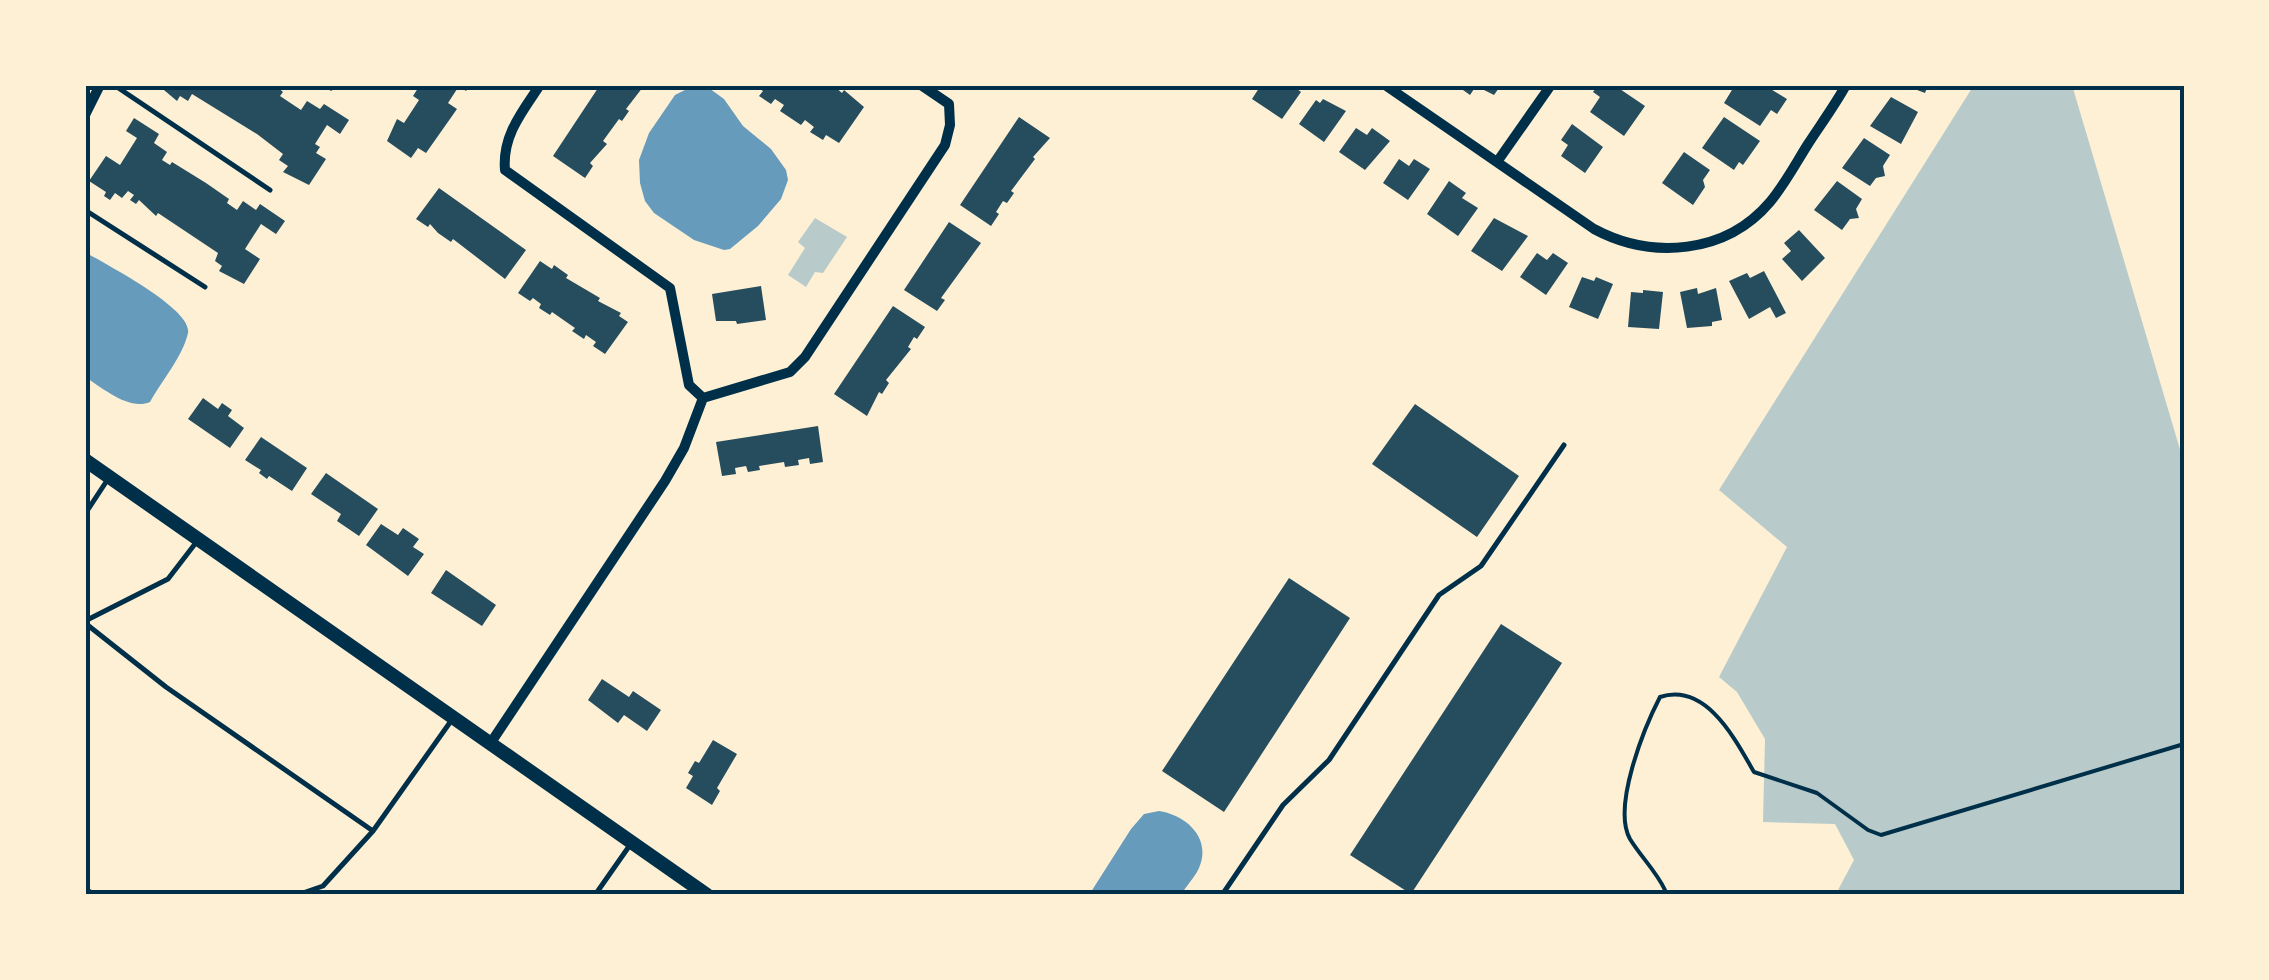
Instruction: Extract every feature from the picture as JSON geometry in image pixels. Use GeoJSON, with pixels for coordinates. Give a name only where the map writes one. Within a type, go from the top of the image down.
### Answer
{"type":"FeatureCollection","features":[{"type":"Feature","properties":{"kind":"main road"},"geometry":{"type":"LineString","coordinates":[[85,460],[707,895]]}},
{"type":"Feature","properties":{"kind":"street"},"geometry":{"type":"LineString","coordinates":[[85,115],[100,85]]}},
{"type":"Feature","properties":{"kind":"street"},"geometry":{"type":"LineString","coordinates":[[540,85],[511,130],[503,152],[505,170],[670,288],[688,385],[703,398]]}},
{"type":"Feature","properties":{"kind":"street"},"geometry":{"type":"LineString","coordinates":[[703,398],[790,372],[804,357],[945,145],[950,125],[949,104],[921,85]]}},
{"type":"Feature","properties":{"kind":"street"},"geometry":{"type":"LineString","coordinates":[[1385,85],[1594,229],[1654,249],[1690,247],[1726,236],[1745,225],[1773,199],[1846,85]]}},
{"type":"Feature","properties":{"kind":"street"},"geometry":{"type":"LineString","coordinates":[[1497,162],[1551,85]]}},
{"type":"Feature","properties":{"kind":"street"},"geometry":{"type":"LineString","coordinates":[[490,744],[665,481],[684,448],[703,398]]}},
{"type":"Feature","properties":{"kind":"lane"},"geometry":{"type":"LineString","coordinates":[[114,85],[270,190]]}},
{"type":"Feature","properties":{"kind":"lane"},"geometry":{"type":"LineString","coordinates":[[85,210],[205,286]]}},
{"type":"Feature","properties":{"kind":"lane"},"geometry":{"type":"LineString","coordinates":[[1222,895],[1283,804],[1329,760],[1439,596],[1481,566],[1564,445]]}},
{"type":"Feature","properties":{"kind":"lane"},"geometry":{"type":"LineString","coordinates":[[85,514],[110,477]]}},
{"type":"Feature","properties":{"kind":"lane"},"geometry":{"type":"LineString","coordinates":[[199,538],[168,579],[85,622],[166,687],[373,832]]}},
{"type":"Feature","properties":{"kind":"lane"},"geometry":{"type":"LineString","coordinates":[[298,895],[323,886],[373,832],[452,718]]}},
{"type":"Feature","properties":{"kind":"lane"},"geometry":{"type":"LineString","coordinates":[[595,895],[632,843]]}},
{"type":"Feature","properties":{"kind":"lane"},"geometry":{"type":"LineString","coordinates":[[85,888],[94,895]]}},
{"type":"Feature","properties":{"kind":"path"},"geometry":{"type":"LineString","coordinates":[[1664,895],[1655,870],[1629,837],[1622,814],[1650,716],[1660,697],[1676,692],[1699,701],[1729,728],[1754,772],[1817,793],[1868,830],[1882,835],[2184,744]]}},
{"type":"Feature","properties":{"kind":"shaded area"},"geometry":{"type":"Polygon","coordinates":[[[1974,85],[2072,85],[2184,463],[2184,895],[1840,895],[1838,890],[1854,860],[1835,824],[1763,822],[1765,739],[1737,692],[1719,677],[1787,547],[1719,490],[1974,85]]]}},
{"type":"Feature","properties":{"kind":"shaded area"},"geometry":{"type":"Polygon","coordinates":[[[815,218],[847,237],[823,273],[815,272],[806,287],[788,275],[805,248],[798,242],[815,218]]]}},
{"type":"Feature","properties":{"kind":"water"},"geometry":{"type":"Polygon","coordinates":[[[693,86],[706,86],[724,99],[743,126],[771,149],[786,170],[788,180],[781,199],[758,226],[730,249],[694,240],[654,213],[645,201],[640,183],[639,160],[649,133],[675,95],[693,86]]]}},
{"type":"Feature","properties":{"kind":"water"},"geometry":{"type":"Polygon","coordinates":[[[85,252],[163,300],[186,323],[188,333],[182,351],[150,402],[125,401],[85,377],[85,252]]]}},
{"type":"Feature","properties":{"kind":"water"},"geometry":{"type":"Polygon","coordinates":[[[1159,811],[1187,823],[1202,847],[1199,868],[1181,895],[1089,895],[1131,829],[1144,814],[1159,811]]]}},
{"type":"Feature","properties":{"kind":"building"},"geometry":{"type":"Polygon","coordinates":[[[158,85],[275,85],[283,92],[280,96],[301,110],[307,101],[320,109],[324,104],[349,120],[340,134],[327,125],[315,144],[320,147],[316,153],[326,159],[309,185],[283,172],[288,166],[279,160],[283,154],[257,134],[192,94],[188,101],[180,96],[177,101],[158,85]]]}},
{"type":"Feature","properties":{"kind":"building"},"geometry":{"type":"Polygon","coordinates":[[[420,85],[470,85],[466,91],[459,86],[448,103],[457,109],[426,153],[418,148],[411,158],[387,141],[397,119],[404,123],[419,100],[413,96],[420,85]]]}},
{"type":"Feature","properties":{"kind":"building"},"geometry":{"type":"Polygon","coordinates":[[[600,85],[643,87],[622,121],[619,119],[603,141],[607,144],[590,163],[593,166],[585,178],[553,156],[600,85]]]}},
{"type":"Feature","properties":{"kind":"building"},"geometry":{"type":"Polygon","coordinates":[[[754,85],[836,85],[864,107],[839,143],[826,135],[823,140],[810,132],[814,127],[805,120],[801,125],[780,111],[784,105],[775,99],[771,104],[759,96],[763,91],[754,85]]]}},
{"type":"Feature","properties":{"kind":"building"},"geometry":{"type":"Polygon","coordinates":[[[1261,85],[1292,85],[1301,92],[1282,119],[1252,99],[1261,85]]]}},
{"type":"Feature","properties":{"kind":"building"},"geometry":{"type":"Polygon","coordinates":[[[1456,85],[1501,85],[1494,95],[1476,86],[1470,95],[1456,85]]]}},
{"type":"Feature","properties":{"kind":"building"},"geometry":{"type":"Polygon","coordinates":[[[1598,85],[1614,85],[1645,106],[1624,136],[1590,112],[1600,97],[1593,92],[1598,85]]]}},
{"type":"Feature","properties":{"kind":"building"},"geometry":{"type":"Polygon","coordinates":[[[1735,85],[1764,85],[1787,99],[1777,114],[1771,110],[1760,126],[1724,103],[1735,85]]]}},
{"type":"Feature","properties":{"kind":"building"},"geometry":{"type":"Polygon","coordinates":[[[1904,85],[1928,85],[1925,93],[1904,85]]]}},
{"type":"Feature","properties":{"kind":"building"},"geometry":{"type":"Polygon","coordinates":[[[1891,97],[1918,112],[1901,144],[1870,126],[1891,97]]]}},
{"type":"Feature","properties":{"kind":"building"},"geometry":{"type":"Polygon","coordinates":[[[1323,99],[1346,111],[1324,142],[1299,124],[1316,100],[1320,103],[1323,99]]]}},
{"type":"Feature","properties":{"kind":"building"},"geometry":{"type":"Polygon","coordinates":[[[1019,117],[1050,138],[1033,157],[1007,203],[1003,201],[991,226],[960,205],[1019,117]]]}},
{"type":"Feature","properties":{"kind":"building"},"geometry":{"type":"Polygon","coordinates":[[[1724,117],[1760,141],[1743,165],[1739,162],[1734,170],[1702,148],[1724,117]]]}},
{"type":"Feature","properties":{"kind":"building"},"geometry":{"type":"Polygon","coordinates":[[[134,118],[159,134],[154,143],[167,152],[162,160],[206,183],[229,199],[227,203],[237,210],[243,201],[256,210],[260,204],[285,221],[276,234],[261,224],[245,249],[260,259],[244,284],[219,271],[222,266],[215,261],[218,253],[158,213],[156,216],[139,200],[136,204],[130,200],[134,195],[128,191],[122,198],[115,193],[110,200],[104,196],[106,192],[89,181],[106,156],[120,165],[137,138],[126,131],[134,118]]]}},
{"type":"Feature","properties":{"kind":"building"},"geometry":{"type":"Polygon","coordinates":[[[1572,124],[1603,147],[1585,173],[1561,156],[1568,145],[1561,140],[1572,124]]]}},
{"type":"Feature","properties":{"kind":"building"},"geometry":{"type":"Polygon","coordinates":[[[1356,128],[1367,135],[1372,128],[1390,141],[1365,170],[1339,152],[1356,128]]]}},
{"type":"Feature","properties":{"kind":"building"},"geometry":{"type":"Polygon","coordinates":[[[1864,138],[1890,155],[1883,166],[1885,176],[1876,178],[1870,186],[1842,168],[1864,138]]]}},
{"type":"Feature","properties":{"kind":"building"},"geometry":{"type":"Polygon","coordinates":[[[1684,152],[1710,170],[1693,205],[1662,183],[1684,152]]]}},
{"type":"Feature","properties":{"kind":"building"},"geometry":{"type":"Polygon","coordinates":[[[1399,159],[1409,166],[1414,159],[1430,169],[1408,200],[1383,183],[1399,159]]]}},
{"type":"Feature","properties":{"kind":"building"},"geometry":{"type":"Polygon","coordinates":[[[1449,181],[1466,193],[1462,198],[1478,208],[1458,236],[1427,214],[1449,181]]]}},
{"type":"Feature","properties":{"kind":"building"},"geometry":{"type":"Polygon","coordinates":[[[1837,181],[1862,199],[1856,209],[1859,218],[1850,219],[1842,230],[1814,210],[1837,181]]]}},
{"type":"Feature","properties":{"kind":"building"},"geometry":{"type":"Polygon","coordinates":[[[439,188],[526,250],[505,279],[453,239],[451,242],[430,224],[428,227],[416,219],[439,188]]]}},
{"type":"Feature","properties":{"kind":"building"},"geometry":{"type":"Polygon","coordinates":[[[1494,218],[1528,236],[1502,271],[1471,251],[1494,218]]]}},
{"type":"Feature","properties":{"kind":"building"},"geometry":{"type":"Polygon","coordinates":[[[949,222],[981,243],[941,298],[945,300],[937,311],[904,290],[949,222]]]}},
{"type":"Feature","properties":{"kind":"building"},"geometry":{"type":"Polygon","coordinates":[[[1799,230],[1825,258],[1802,281],[1782,259],[1791,251],[1784,243],[1799,230]]]}},
{"type":"Feature","properties":{"kind":"building"},"geometry":{"type":"Polygon","coordinates":[[[1537,253],[1547,260],[1553,253],[1568,263],[1546,295],[1520,277],[1537,253]]]}},
{"type":"Feature","properties":{"kind":"building"},"geometry":{"type":"Polygon","coordinates":[[[540,261],[552,269],[554,265],[628,322],[605,354],[593,346],[596,342],[586,335],[584,339],[552,312],[550,315],[539,308],[541,304],[533,298],[530,301],[518,293],[540,261]]]}},
{"type":"Feature","properties":{"kind":"building"},"geometry":{"type":"Polygon","coordinates":[[[1764,271],[1786,313],[1776,318],[1770,307],[1749,319],[1729,281],[1764,271]]]}},
{"type":"Feature","properties":{"kind":"building"},"geometry":{"type":"Polygon","coordinates":[[[1582,277],[1594,281],[1596,277],[1613,284],[1598,319],[1569,307],[1582,277]]]}},
{"type":"Feature","properties":{"kind":"building"},"geometry":{"type":"Polygon","coordinates":[[[761,286],[766,320],[737,324],[716,321],[712,294],[761,286]]]}},
{"type":"Feature","properties":{"kind":"building"},"geometry":{"type":"Polygon","coordinates":[[[1697,288],[1698,294],[1716,288],[1722,320],[1712,322],[1712,326],[1687,328],[1680,292],[1697,288]]]}},
{"type":"Feature","properties":{"kind":"building"},"geometry":{"type":"Polygon","coordinates":[[[1631,292],[1663,292],[1659,329],[1628,327],[1631,292]]]}},
{"type":"Feature","properties":{"kind":"building"},"geometry":{"type":"Polygon","coordinates":[[[893,306],[925,327],[917,339],[914,337],[908,347],[911,349],[886,380],[889,383],[882,394],[879,392],[867,416],[834,394],[893,306]]]}},
{"type":"Feature","properties":{"kind":"building"},"geometry":{"type":"Polygon","coordinates":[[[203,398],[218,409],[222,403],[232,410],[228,416],[244,428],[230,448],[188,419],[203,398]]]}},
{"type":"Feature","properties":{"kind":"building"},"geometry":{"type":"Polygon","coordinates":[[[1415,404],[1519,476],[1477,537],[1372,464],[1415,404]]]}},
{"type":"Feature","properties":{"kind":"building"},"geometry":{"type":"Polygon","coordinates":[[[818,426],[823,462],[810,464],[809,458],[798,460],[799,465],[785,467],[784,462],[748,472],[746,466],[735,468],[736,474],[722,476],[716,442],[818,426]]]}},
{"type":"Feature","properties":{"kind":"building"},"geometry":{"type":"Polygon","coordinates":[[[261,437],[307,468],[292,491],[269,476],[267,479],[245,460],[261,437]]]}},
{"type":"Feature","properties":{"kind":"building"},"geometry":{"type":"Polygon","coordinates":[[[326,473],[378,509],[359,536],[337,521],[341,514],[311,494],[326,473]]]}},
{"type":"Feature","properties":{"kind":"building"},"geometry":{"type":"Polygon","coordinates":[[[381,524],[398,535],[403,528],[419,539],[413,547],[424,554],[408,576],[366,545],[381,524]]]}},
{"type":"Feature","properties":{"kind":"building"},"geometry":{"type":"Polygon","coordinates":[[[446,570],[496,605],[482,626],[431,593],[446,570]]]}},
{"type":"Feature","properties":{"kind":"building"},"geometry":{"type":"Polygon","coordinates":[[[1289,578],[1350,618],[1224,812],[1162,771],[1289,578]]]}},
{"type":"Feature","properties":{"kind":"building"},"geometry":{"type":"Polygon","coordinates":[[[1501,624],[1562,663],[1411,894],[1350,855],[1501,624]]]}},
{"type":"Feature","properties":{"kind":"building"},"geometry":{"type":"Polygon","coordinates":[[[602,679],[629,697],[633,691],[661,710],[647,731],[624,715],[618,723],[588,700],[602,679]]]}},
{"type":"Feature","properties":{"kind":"building"},"geometry":{"type":"Polygon","coordinates":[[[713,740],[737,754],[712,805],[686,788],[693,776],[688,773],[713,740]]]}}]}
